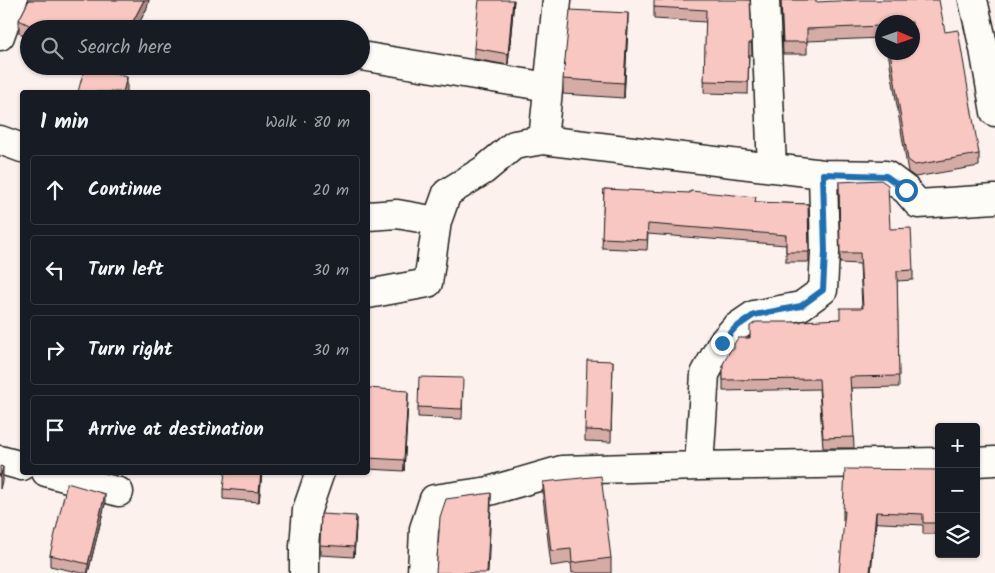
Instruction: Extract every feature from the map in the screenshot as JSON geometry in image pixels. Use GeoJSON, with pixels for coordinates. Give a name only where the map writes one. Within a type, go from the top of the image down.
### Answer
{"type":"FeatureCollection","features":[{"type":"Feature","properties":{"kind":"street"},"geometry":{"type":"LineString","coordinates":[[0,36],[13,0]]}},
{"type":"Feature","properties":{"kind":"street"},"geometry":{"type":"LineString","coordinates":[[544,140],[557,0]]}},
{"type":"Feature","properties":{"kind":"street"},"geometry":{"type":"LineString","coordinates":[[765,0],[772,168]]}},
{"type":"Feature","properties":{"kind":"street"},"geometry":{"type":"LineString","coordinates":[[973,0],[990,49],[995,112]]}},
{"type":"Feature","properties":{"kind":"street"},"geometry":{"type":"LineString","coordinates":[[370,57],[548,87]]}},
{"type":"Feature","properties":{"kind":"street"},"geometry":{"type":"LineString","coordinates":[[0,140],[20,147]]}},
{"type":"Feature","properties":{"kind":"street"},"geometry":{"type":"LineString","coordinates":[[370,294],[428,283],[437,221],[447,192],[484,170],[514,146],[544,140],[823,174],[886,176],[906,190],[918,204],[995,199]]}},
{"type":"Feature","properties":{"kind":"street"},"geometry":{"type":"LineString","coordinates":[[699,466],[705,374],[722,343],[735,328],[754,315],[801,306],[823,290],[825,252],[823,174]]}},
{"type":"Feature","properties":{"kind":"street"},"geometry":{"type":"LineString","coordinates":[[370,216],[397,214],[437,221]]}},
{"type":"Feature","properties":{"kind":"street"},"geometry":{"type":"LineString","coordinates":[[0,460],[20,465]]}},
{"type":"Feature","properties":{"kind":"street"},"geometry":{"type":"LineString","coordinates":[[980,462],[995,461]]}},
{"type":"Feature","properties":{"kind":"street"},"geometry":{"type":"LineString","coordinates":[[422,573],[424,529],[434,499],[489,491],[562,470],[935,462]]}},
{"type":"Feature","properties":{"kind":"street"},"geometry":{"type":"LineString","coordinates":[[57,475],[119,492]]}},
{"type":"Feature","properties":{"kind":"street"},"geometry":{"type":"LineString","coordinates":[[304,573],[304,546],[308,510],[319,475]]}},
{"type":"Feature","properties":{"kind":"building"},"geometry":{"type":"Polygon","coordinates":[[[29,0],[144,0],[134,20],[19,20],[29,0]]]}},
{"type":"Feature","properties":{"kind":"building"},"geometry":{"type":"Polygon","coordinates":[[[479,0],[513,0],[508,54],[474,48],[479,0]]]}},
{"type":"Feature","properties":{"kind":"building"},"geometry":{"type":"Polygon","coordinates":[[[654,0],[750,0],[752,43],[749,43],[748,82],[704,81],[706,10],[654,7],[654,0]]]}},
{"type":"Feature","properties":{"kind":"building"},"geometry":{"type":"Polygon","coordinates":[[[781,0],[816,0],[816,2],[939,0],[945,32],[958,30],[979,154],[915,165],[908,160],[891,60],[920,60],[920,15],[875,15],[875,26],[807,29],[807,42],[783,42],[781,0]]]}},
{"type":"Feature","properties":{"kind":"building"},"geometry":{"type":"Polygon","coordinates":[[[570,10],[628,13],[624,83],[563,79],[570,10]]]}},
{"type":"Feature","properties":{"kind":"building"},"geometry":{"type":"Polygon","coordinates":[[[83,75],[119,75],[127,77],[124,90],[79,90],[83,75]]]}},
{"type":"Feature","properties":{"kind":"building"},"geometry":{"type":"Polygon","coordinates":[[[881,180],[888,185],[890,229],[911,228],[913,270],[897,271],[899,376],[850,377],[854,437],[823,438],[819,379],[723,380],[723,364],[731,349],[734,349],[734,344],[738,338],[750,338],[750,326],[756,322],[801,322],[840,319],[840,308],[863,308],[860,253],[840,253],[839,182],[881,180]]]}},
{"type":"Feature","properties":{"kind":"building"},"geometry":{"type":"Polygon","coordinates":[[[604,189],[690,193],[690,191],[756,197],[755,202],[808,204],[809,252],[786,252],[786,235],[648,224],[647,240],[602,238],[604,189]]]}},
{"type":"Feature","properties":{"kind":"building"},"geometry":{"type":"Polygon","coordinates":[[[587,360],[613,361],[611,431],[585,430],[587,360]]]}},
{"type":"Feature","properties":{"kind":"building"},"geometry":{"type":"Polygon","coordinates":[[[419,377],[463,378],[462,409],[418,407],[419,377]]]}},
{"type":"Feature","properties":{"kind":"building"},"geometry":{"type":"Polygon","coordinates":[[[370,388],[408,391],[404,460],[370,458],[370,388]]]}},
{"type":"Feature","properties":{"kind":"building"},"geometry":{"type":"Polygon","coordinates":[[[0,466],[3,467],[0,478],[0,466]]]}},
{"type":"Feature","properties":{"kind":"building"},"geometry":{"type":"Polygon","coordinates":[[[845,469],[935,470],[935,523],[923,523],[923,514],[876,512],[870,573],[839,573],[845,511],[843,511],[845,469]]]}},
{"type":"Feature","properties":{"kind":"building"},"geometry":{"type":"Polygon","coordinates":[[[225,475],[261,475],[259,492],[223,489],[225,475]]]}},
{"type":"Feature","properties":{"kind":"building"},"geometry":{"type":"Polygon","coordinates":[[[601,476],[611,558],[572,563],[571,549],[551,551],[543,482],[601,476]]]}},
{"type":"Feature","properties":{"kind":"building"},"geometry":{"type":"Polygon","coordinates":[[[67,483],[105,494],[88,564],[50,555],[67,483]]]}},
{"type":"Feature","properties":{"kind":"building"},"geometry":{"type":"Polygon","coordinates":[[[491,493],[487,573],[436,573],[440,517],[446,499],[491,493]]]}},
{"type":"Feature","properties":{"kind":"building"},"geometry":{"type":"Polygon","coordinates":[[[321,514],[356,516],[354,547],[320,545],[321,514]]]}},
{"type":"Feature","properties":{"kind":"route"},"geometry":{"type":"LineString","coordinates":[[722,343],[735,328],[754,315],[801,306],[823,290],[825,252],[823,174],[886,176],[906,190]]}}]}
